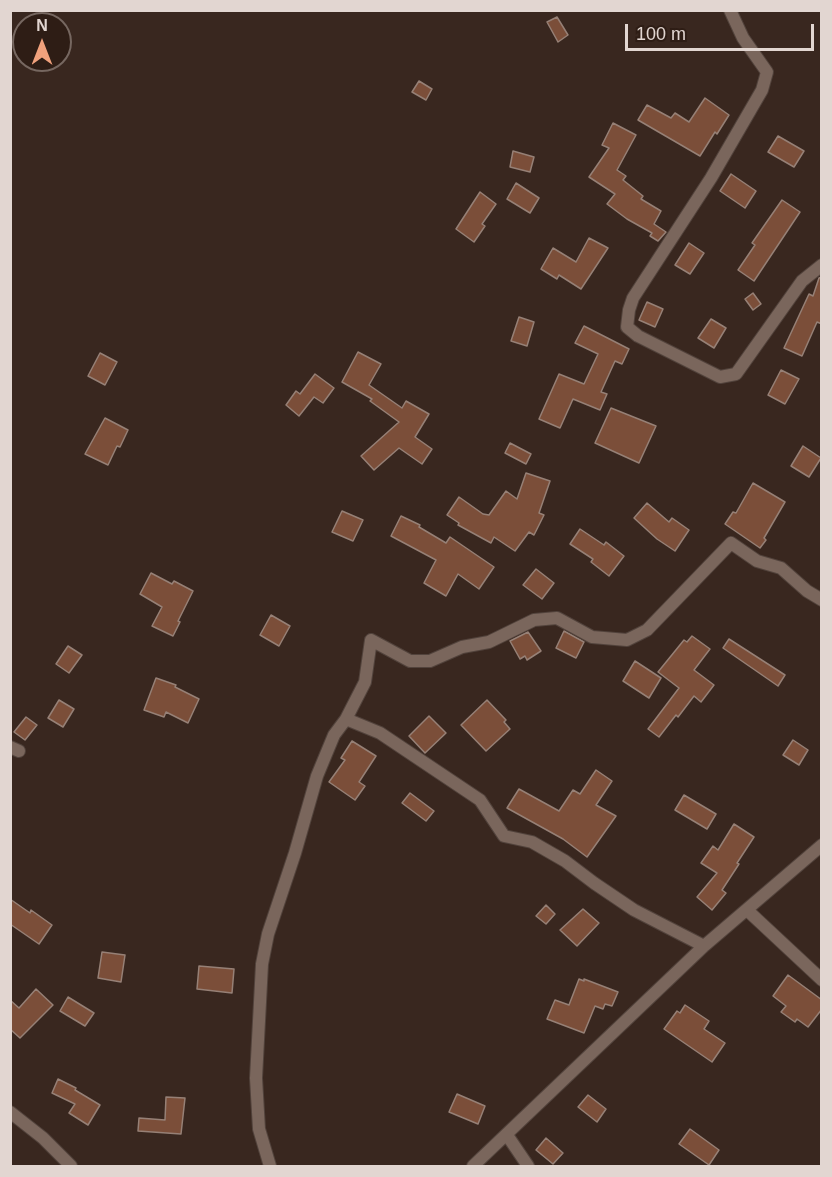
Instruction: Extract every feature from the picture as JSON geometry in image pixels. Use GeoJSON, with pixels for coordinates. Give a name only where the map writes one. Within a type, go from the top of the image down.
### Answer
{"type":"FeatureCollection","features":[{"type":"Feature","properties":{"kind":"street"},"geometry":{"type":"LineString","coordinates":[[730,10],[743,38],[767,72],[762,90],[711,178],[633,298],[627,327],[638,336],[720,377],[736,374],[802,281],[822,265]]}},
{"type":"Feature","properties":{"kind":"street"},"geometry":{"type":"LineString","coordinates":[[270,1167],[259,1129],[256,1078],[262,964],[268,934],[317,776],[334,735],[346,719],[365,682],[371,640],[410,661],[430,661],[462,647],[489,642],[534,620],[556,618],[592,637],[627,640],[646,630],[731,543],[757,561],[781,568],[807,591],[822,600]]}},
{"type":"Feature","properties":{"kind":"street"},"geometry":{"type":"LineString","coordinates":[[346,719],[380,733],[480,800],[504,836],[532,842],[565,861],[634,910],[704,946]]}},
{"type":"Feature","properties":{"kind":"street"},"geometry":{"type":"LineString","coordinates":[[473,1167],[704,946],[822,846]]}},
{"type":"Feature","properties":{"kind":"street"},"geometry":{"type":"LineString","coordinates":[[747,910],[822,981]]}},
{"type":"Feature","properties":{"kind":"street"},"geometry":{"type":"LineString","coordinates":[[10,1112],[43,1138],[71,1167]]}},
{"type":"Feature","properties":{"kind":"street"},"geometry":{"type":"LineString","coordinates":[[507,1135],[528,1167]]}},
{"type":"Feature","properties":{"kind":"building"},"geometry":{"type":"Polygon","coordinates":[[[557,17],[568,35],[558,42],[547,22],[557,17]]]}},
{"type":"Feature","properties":{"kind":"building"},"geometry":{"type":"Polygon","coordinates":[[[419,81],[432,89],[426,100],[412,92],[419,81]]]}},
{"type":"Feature","properties":{"kind":"building"},"geometry":{"type":"Polygon","coordinates":[[[705,98],[729,115],[700,156],[638,120],[647,105],[671,118],[675,113],[689,122],[705,98]]]}},
{"type":"Feature","properties":{"kind":"building"},"geometry":{"type":"Polygon","coordinates":[[[613,123],[636,135],[617,170],[626,176],[623,180],[643,196],[641,199],[661,211],[654,224],[666,232],[658,241],[650,236],[652,233],[607,204],[615,194],[589,177],[609,148],[602,145],[613,123]]]}},
{"type":"Feature","properties":{"kind":"building"},"geometry":{"type":"Polygon","coordinates":[[[778,136],[804,151],[794,167],[768,152],[778,136]]]}},
{"type":"Feature","properties":{"kind":"building"},"geometry":{"type":"Polygon","coordinates":[[[513,151],[534,157],[530,172],[510,167],[513,151]]]}},
{"type":"Feature","properties":{"kind":"building"},"geometry":{"type":"Polygon","coordinates":[[[731,174],[756,191],[745,208],[720,191],[731,174]]]}},
{"type":"Feature","properties":{"kind":"building"},"geometry":{"type":"Polygon","coordinates":[[[516,183],[539,198],[530,213],[507,199],[516,183]]]}},
{"type":"Feature","properties":{"kind":"building"},"geometry":{"type":"Polygon","coordinates":[[[480,192],[496,204],[482,224],[485,226],[474,242],[456,229],[480,192]]]}},
{"type":"Feature","properties":{"kind":"building"},"geometry":{"type":"Polygon","coordinates":[[[782,200],[800,212],[754,281],[738,270],[755,245],[752,243],[782,200]]]}},
{"type":"Feature","properties":{"kind":"building"},"geometry":{"type":"Polygon","coordinates":[[[589,238],[608,248],[581,289],[559,275],[557,279],[541,269],[553,248],[576,262],[589,238]]]}},
{"type":"Feature","properties":{"kind":"building"},"geometry":{"type":"Polygon","coordinates":[[[689,243],[704,253],[690,274],[675,265],[689,243]]]}},
{"type":"Feature","properties":{"kind":"building"},"geometry":{"type":"Polygon","coordinates":[[[822,277],[822,324],[817,322],[802,356],[784,348],[809,294],[813,296],[819,278],[822,277]]]}},
{"type":"Feature","properties":{"kind":"building"},"geometry":{"type":"Polygon","coordinates":[[[753,293],[761,304],[753,310],[745,299],[753,293]]]}},
{"type":"Feature","properties":{"kind":"building"},"geometry":{"type":"Polygon","coordinates":[[[647,302],[663,309],[655,327],[639,320],[647,302]]]}},
{"type":"Feature","properties":{"kind":"building"},"geometry":{"type":"Polygon","coordinates":[[[519,317],[534,322],[527,346],[511,341],[519,317]]]}},
{"type":"Feature","properties":{"kind":"building"},"geometry":{"type":"Polygon","coordinates":[[[711,319],[726,328],[714,348],[698,338],[711,319]]]}},
{"type":"Feature","properties":{"kind":"building"},"geometry":{"type":"Polygon","coordinates":[[[584,326],[629,349],[622,364],[615,361],[601,392],[607,394],[600,410],[573,399],[560,428],[539,419],[559,374],[584,384],[598,354],[575,343],[584,326]]]}},
{"type":"Feature","properties":{"kind":"building"},"geometry":{"type":"Polygon","coordinates":[[[358,352],[381,364],[369,385],[402,408],[406,401],[429,414],[415,437],[432,449],[422,464],[399,448],[374,470],[361,456],[399,422],[370,401],[372,399],[342,382],[358,352]]]}},
{"type":"Feature","properties":{"kind":"building"},"geometry":{"type":"Polygon","coordinates":[[[100,353],[117,362],[105,385],[88,376],[100,353]]]}},
{"type":"Feature","properties":{"kind":"building"},"geometry":{"type":"Polygon","coordinates":[[[781,370],[799,379],[785,404],[768,395],[781,370]]]}},
{"type":"Feature","properties":{"kind":"building"},"geometry":{"type":"Polygon","coordinates":[[[315,374],[334,388],[323,403],[314,397],[299,416],[286,405],[296,391],[300,394],[315,374]]]}},
{"type":"Feature","properties":{"kind":"building"},"geometry":{"type":"Polygon","coordinates":[[[611,408],[656,426],[639,463],[595,443],[611,408]]]}},
{"type":"Feature","properties":{"kind":"building"},"geometry":{"type":"Polygon","coordinates":[[[105,418],[128,430],[108,465],[85,454],[105,418]]]}},
{"type":"Feature","properties":{"kind":"building"},"geometry":{"type":"Polygon","coordinates":[[[510,443],[531,454],[526,464],[505,453],[510,443]]]}},
{"type":"Feature","properties":{"kind":"building"},"geometry":{"type":"Polygon","coordinates":[[[803,446],[821,458],[809,477],[791,466],[803,446]]]}},
{"type":"Feature","properties":{"kind":"building"},"geometry":{"type":"Polygon","coordinates":[[[526,473],[550,481],[539,513],[544,515],[534,535],[529,532],[515,551],[494,537],[491,543],[458,525],[459,523],[447,515],[459,497],[483,514],[489,515],[506,491],[517,499],[526,473]]]}},
{"type":"Feature","properties":{"kind":"building"},"geometry":{"type":"Polygon","coordinates":[[[753,483],[785,502],[760,548],[725,524],[733,512],[736,513],[753,483]]]}},
{"type":"Feature","properties":{"kind":"building"},"geometry":{"type":"Polygon","coordinates":[[[647,503],[669,522],[672,518],[689,530],[675,551],[657,539],[634,518],[647,503]]]}},
{"type":"Feature","properties":{"kind":"building"},"geometry":{"type":"Polygon","coordinates":[[[342,511],[363,520],[353,541],[332,532],[342,511]]]}},
{"type":"Feature","properties":{"kind":"building"},"geometry":{"type":"Polygon","coordinates":[[[401,516],[420,525],[419,527],[446,543],[450,537],[494,567],[479,589],[458,574],[446,596],[424,583],[436,560],[391,536],[401,516]]]}},
{"type":"Feature","properties":{"kind":"building"},"geometry":{"type":"Polygon","coordinates":[[[580,529],[604,545],[606,542],[624,556],[609,576],[591,562],[593,559],[570,544],[580,529]]]}},
{"type":"Feature","properties":{"kind":"building"},"geometry":{"type":"Polygon","coordinates":[[[536,569],[554,583],[542,599],[523,585],[536,569]]]}},
{"type":"Feature","properties":{"kind":"building"},"geometry":{"type":"Polygon","coordinates":[[[151,573],[172,584],[174,581],[193,591],[173,636],[152,626],[162,607],[140,594],[151,573]]]}},
{"type":"Feature","properties":{"kind":"building"},"geometry":{"type":"Polygon","coordinates":[[[271,615],[290,626],[279,646],[260,635],[271,615]]]}},
{"type":"Feature","properties":{"kind":"building"},"geometry":{"type":"Polygon","coordinates":[[[564,631],[584,642],[576,658],[556,648],[564,631]]]}},
{"type":"Feature","properties":{"kind":"building"},"geometry":{"type":"Polygon","coordinates":[[[528,632],[541,651],[527,660],[525,656],[520,659],[510,641],[528,632]]]}},
{"type":"Feature","properties":{"kind":"building"},"geometry":{"type":"Polygon","coordinates":[[[692,636],[710,649],[694,670],[714,685],[701,702],[694,696],[659,737],[648,729],[679,688],[658,672],[684,640],[687,642],[692,636]]]}},
{"type":"Feature","properties":{"kind":"building"},"geometry":{"type":"Polygon","coordinates":[[[729,639],[785,675],[778,686],[723,648],[729,639]]]}},
{"type":"Feature","properties":{"kind":"building"},"geometry":{"type":"Polygon","coordinates":[[[68,646],[82,655],[69,673],[56,664],[68,646]]]}},
{"type":"Feature","properties":{"kind":"building"},"geometry":{"type":"Polygon","coordinates":[[[635,661],[661,678],[649,698],[623,681],[635,661]]]}},
{"type":"Feature","properties":{"kind":"building"},"geometry":{"type":"Polygon","coordinates":[[[156,678],[176,685],[175,687],[199,699],[188,723],[166,712],[164,717],[144,710],[156,678]]]}},
{"type":"Feature","properties":{"kind":"building"},"geometry":{"type":"Polygon","coordinates":[[[59,700],[74,709],[63,727],[48,718],[59,700]]]}},
{"type":"Feature","properties":{"kind":"building"},"geometry":{"type":"Polygon","coordinates":[[[487,700],[506,720],[504,722],[510,729],[486,751],[461,725],[487,700]]]}},
{"type":"Feature","properties":{"kind":"building"},"geometry":{"type":"Polygon","coordinates":[[[429,716],[446,733],[425,753],[409,736],[429,716]]]}},
{"type":"Feature","properties":{"kind":"building"},"geometry":{"type":"Polygon","coordinates":[[[26,717],[37,725],[25,740],[14,732],[26,717]]]}},
{"type":"Feature","properties":{"kind":"building"},"geometry":{"type":"Polygon","coordinates":[[[793,740],[808,750],[799,765],[783,755],[793,740]]]}},
{"type":"Feature","properties":{"kind":"building"},"geometry":{"type":"Polygon","coordinates":[[[352,741],[376,756],[359,782],[365,786],[355,800],[329,782],[345,760],[341,758],[352,741]]]}},
{"type":"Feature","properties":{"kind":"building"},"geometry":{"type":"Polygon","coordinates":[[[596,770],[612,781],[596,805],[616,816],[587,857],[563,839],[507,808],[519,789],[559,811],[573,790],[580,794],[596,770]]]}},
{"type":"Feature","properties":{"kind":"building"},"geometry":{"type":"Polygon","coordinates":[[[410,793],[434,811],[426,821],[402,803],[410,793]]]}},
{"type":"Feature","properties":{"kind":"building"},"geometry":{"type":"Polygon","coordinates":[[[684,795],[716,814],[707,829],[675,810],[684,795]]]}},
{"type":"Feature","properties":{"kind":"building"},"geometry":{"type":"Polygon","coordinates":[[[734,824],[754,837],[722,890],[726,893],[712,910],[697,897],[717,873],[701,863],[713,846],[718,850],[734,824]]]}},
{"type":"Feature","properties":{"kind":"building"},"geometry":{"type":"Polygon","coordinates":[[[10,899],[52,925],[39,944],[10,924],[10,899]]]}},
{"type":"Feature","properties":{"kind":"building"},"geometry":{"type":"Polygon","coordinates":[[[546,905],[555,914],[546,924],[536,916],[546,905]]]}},
{"type":"Feature","properties":{"kind":"building"},"geometry":{"type":"Polygon","coordinates":[[[583,909],[599,923],[577,946],[560,930],[583,909]]]}},
{"type":"Feature","properties":{"kind":"building"},"geometry":{"type":"Polygon","coordinates":[[[102,952],[125,955],[121,982],[98,978],[102,952]]]}},
{"type":"Feature","properties":{"kind":"building"},"geometry":{"type":"Polygon","coordinates":[[[199,966],[234,969],[232,993],[197,989],[199,966]]]}},
{"type":"Feature","properties":{"kind":"building"},"geometry":{"type":"Polygon","coordinates":[[[788,975],[822,1000],[822,1009],[808,1027],[797,1019],[795,1022],[781,1012],[786,1006],[773,996],[788,975]]]}},
{"type":"Feature","properties":{"kind":"building"},"geometry":{"type":"Polygon","coordinates":[[[579,979],[618,992],[612,1006],[605,1004],[603,1009],[595,1006],[584,1033],[547,1019],[555,1000],[569,1005],[579,979]]]}},
{"type":"Feature","properties":{"kind":"building"},"geometry":{"type":"Polygon","coordinates":[[[36,989],[53,1005],[20,1038],[10,1029],[10,1000],[19,1008],[36,989]]]}},
{"type":"Feature","properties":{"kind":"building"},"geometry":{"type":"Polygon","coordinates":[[[68,997],[94,1013],[85,1026],[60,1011],[68,997]]]}},
{"type":"Feature","properties":{"kind":"building"},"geometry":{"type":"Polygon","coordinates":[[[685,1005],[709,1021],[704,1029],[725,1043],[712,1062],[664,1029],[677,1011],[680,1013],[685,1005]]]}},
{"type":"Feature","properties":{"kind":"building"},"geometry":{"type":"Polygon","coordinates":[[[58,1079],[76,1088],[75,1090],[100,1105],[88,1125],[69,1113],[75,1104],[52,1093],[58,1079]]]}},
{"type":"Feature","properties":{"kind":"building"},"geometry":{"type":"Polygon","coordinates":[[[457,1094],[485,1106],[478,1124],[449,1112],[457,1094]]]}},
{"type":"Feature","properties":{"kind":"building"},"geometry":{"type":"Polygon","coordinates":[[[588,1095],[606,1109],[597,1122],[578,1107],[588,1095]]]}},
{"type":"Feature","properties":{"kind":"building"},"geometry":{"type":"Polygon","coordinates":[[[166,1097],[185,1098],[181,1134],[138,1131],[139,1118],[165,1120],[166,1097]]]}},
{"type":"Feature","properties":{"kind":"building"},"geometry":{"type":"Polygon","coordinates":[[[690,1129],[719,1150],[709,1165],[679,1144],[690,1129]]]}},
{"type":"Feature","properties":{"kind":"building"},"geometry":{"type":"Polygon","coordinates":[[[546,1138],[563,1153],[553,1164],[536,1150],[546,1138]]]}}]}
